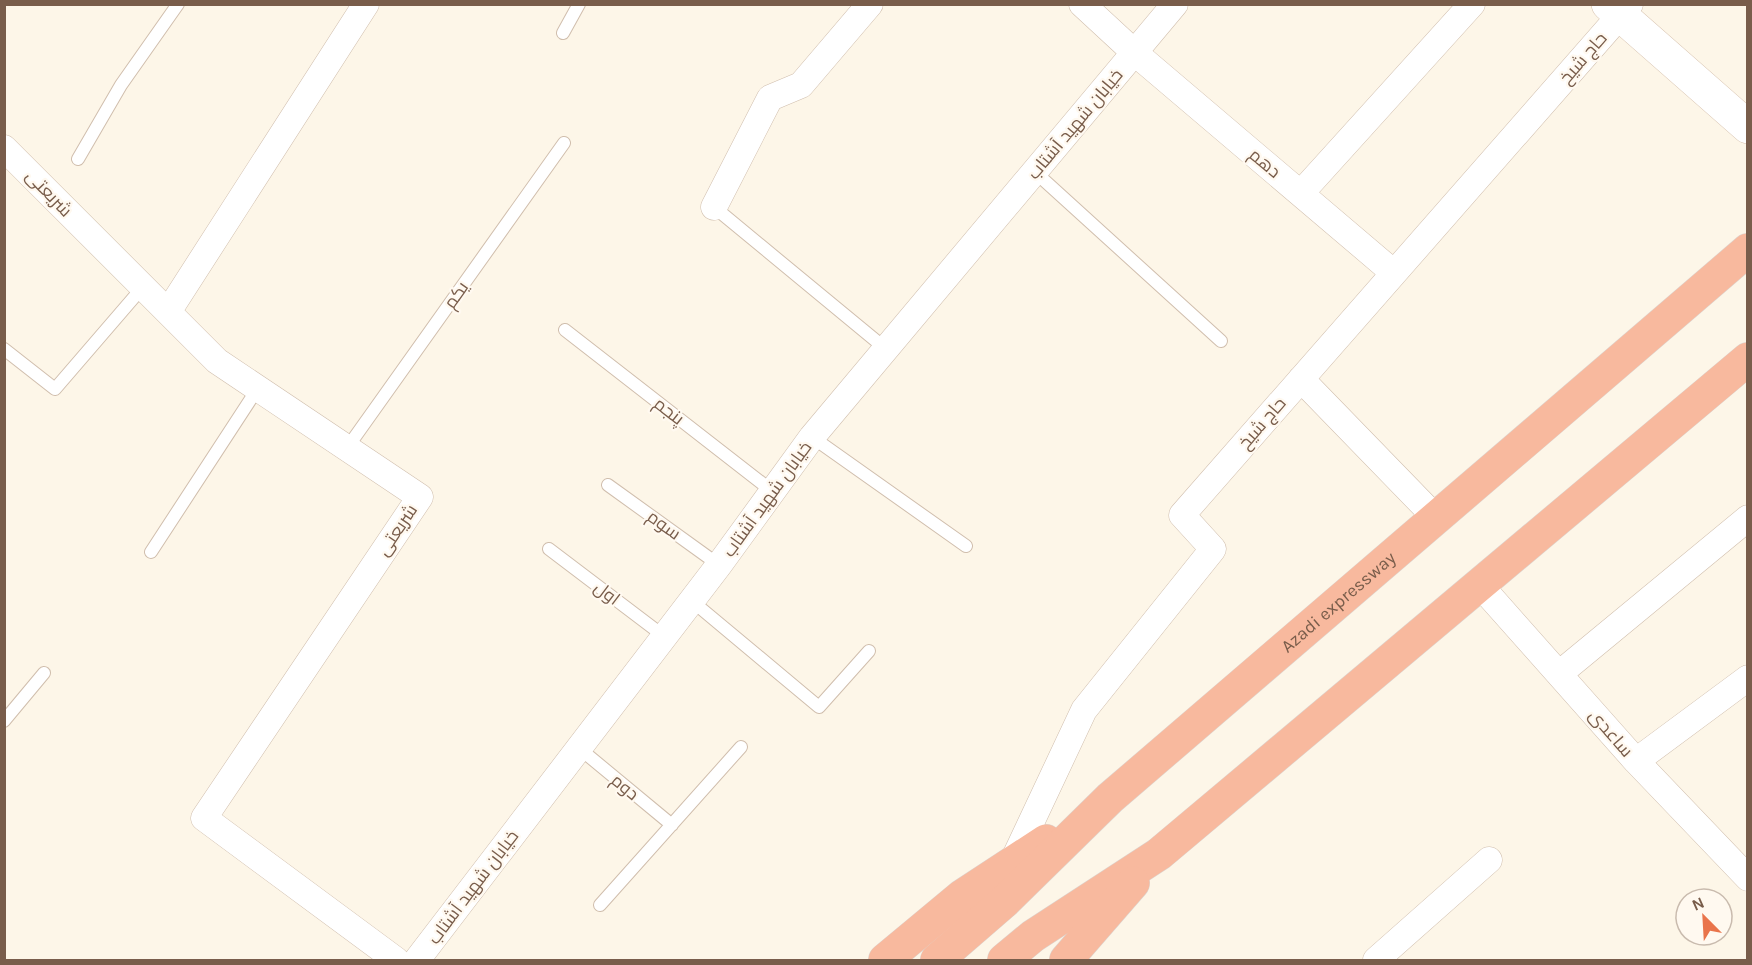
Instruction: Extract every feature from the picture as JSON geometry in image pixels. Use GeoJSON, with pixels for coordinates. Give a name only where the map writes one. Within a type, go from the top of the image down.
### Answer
{"type":"FeatureCollection","features":[{"type":"Feature","properties":{"kind":"highway","name":"Azadi expressway"},"geometry":{"type":"LineString","coordinates":[[937,960],[1004,902],[1110,798],[1748,250]]}},
{"type":"Feature","properties":{"kind":"highway"},"geometry":{"type":"LineString","coordinates":[[1004,960],[1033,936],[1159,854],[1748,359]]}},
{"type":"Feature","properties":{"kind":"highway"},"geometry":{"type":"LineString","coordinates":[[885,960],[962,896],[1110,798]]}},
{"type":"Feature","properties":{"kind":"highway"},"geometry":{"type":"LineString","coordinates":[[1066,960],[1159,854]]}},
{"type":"Feature","properties":{"kind":"main road"},"geometry":{"type":"LineString","coordinates":[[1620,8],[1748,127]]}},
{"type":"Feature","properties":{"kind":"street"},"geometry":{"type":"LineString","coordinates":[[168,312],[366,4]]}},
{"type":"Feature","properties":{"kind":"street"},"geometry":{"type":"LineString","coordinates":[[714,207],[770,98],[801,85],[870,4]]}},
{"type":"Feature","properties":{"kind":"street","name":"دهم"},"geometry":{"type":"LineString","coordinates":[[1082,4],[1135,53],[1394,273]]}},
{"type":"Feature","properties":{"kind":"street","name":"خیابان شهید آشتاب"},"geometry":{"type":"LineString","coordinates":[[417,960],[692,601],[812,437],[1175,4]]}},
{"type":"Feature","properties":{"kind":"street"},"geometry":{"type":"LineString","coordinates":[[1301,193],[1472,4]]}},
{"type":"Feature","properties":{"kind":"street","name":"حاج شیخ"},"geometry":{"type":"LineString","coordinates":[[1012,863],[1084,710],[1213,549],[1182,515],[1394,273],[1620,8]]}},
{"type":"Feature","properties":{"kind":"street","name":"شریعتی"},"geometry":{"type":"LineString","coordinates":[[4,148],[217,361],[420,497],[204,818],[396,960]]}},
{"type":"Feature","properties":{"kind":"street"},"geometry":{"type":"LineString","coordinates":[[1301,379],[1436,518]]}},
{"type":"Feature","properties":{"kind":"street"},"geometry":{"type":"LineString","coordinates":[[1560,674],[1748,518]]}},
{"type":"Feature","properties":{"kind":"street","name":"ساعدی"},"geometry":{"type":"LineString","coordinates":[[1479,584],[1636,761],[1748,878]]}},
{"type":"Feature","properties":{"kind":"street"},"geometry":{"type":"LineString","coordinates":[[1636,761],[1748,678]]}},
{"type":"Feature","properties":{"kind":"street"},"geometry":{"type":"LineString","coordinates":[[1376,960],[1489,860]]}},
{"type":"Feature","properties":{"kind":"lane"},"geometry":{"type":"LineString","coordinates":[[78,159],[121,85],[178,4]]}},
{"type":"Feature","properties":{"kind":"lane"},"geometry":{"type":"LineString","coordinates":[[563,33],[579,4]]}},
{"type":"Feature","properties":{"kind":"lane","name":"یکم"},"geometry":{"type":"LineString","coordinates":[[347,448],[564,143]]}},
{"type":"Feature","properties":{"kind":"lane"},"geometry":{"type":"LineString","coordinates":[[1035,172],[1221,341]]}},
{"type":"Feature","properties":{"kind":"lane"},"geometry":{"type":"LineString","coordinates":[[714,207],[886,349]]}},
{"type":"Feature","properties":{"kind":"lane"},"geometry":{"type":"LineString","coordinates":[[4,349],[55,389],[142,288]]}},
{"type":"Feature","properties":{"kind":"lane","name":"پنجم"},"geometry":{"type":"LineString","coordinates":[[565,330],[772,491]]}},
{"type":"Feature","properties":{"kind":"lane"},"geometry":{"type":"LineString","coordinates":[[151,552],[258,388]]}},
{"type":"Feature","properties":{"kind":"lane"},"geometry":{"type":"LineString","coordinates":[[812,437],[966,546]]}},
{"type":"Feature","properties":{"kind":"lane","name":"سوم"},"geometry":{"type":"LineString","coordinates":[[608,484],[719,565]]}},
{"type":"Feature","properties":{"kind":"lane","name":"اول"},"geometry":{"type":"LineString","coordinates":[[549,549],[664,637]]}},
{"type":"Feature","properties":{"kind":"lane"},"geometry":{"type":"LineString","coordinates":[[692,601],[819,707],[869,651]]}},
{"type":"Feature","properties":{"kind":"lane"},"geometry":{"type":"LineString","coordinates":[[4,721],[44,673]]}},
{"type":"Feature","properties":{"kind":"lane"},"geometry":{"type":"LineString","coordinates":[[600,905],[741,747]]}},
{"type":"Feature","properties":{"kind":"lane","name":"دوم"},"geometry":{"type":"LineString","coordinates":[[579,748],[672,825]]}}]}
